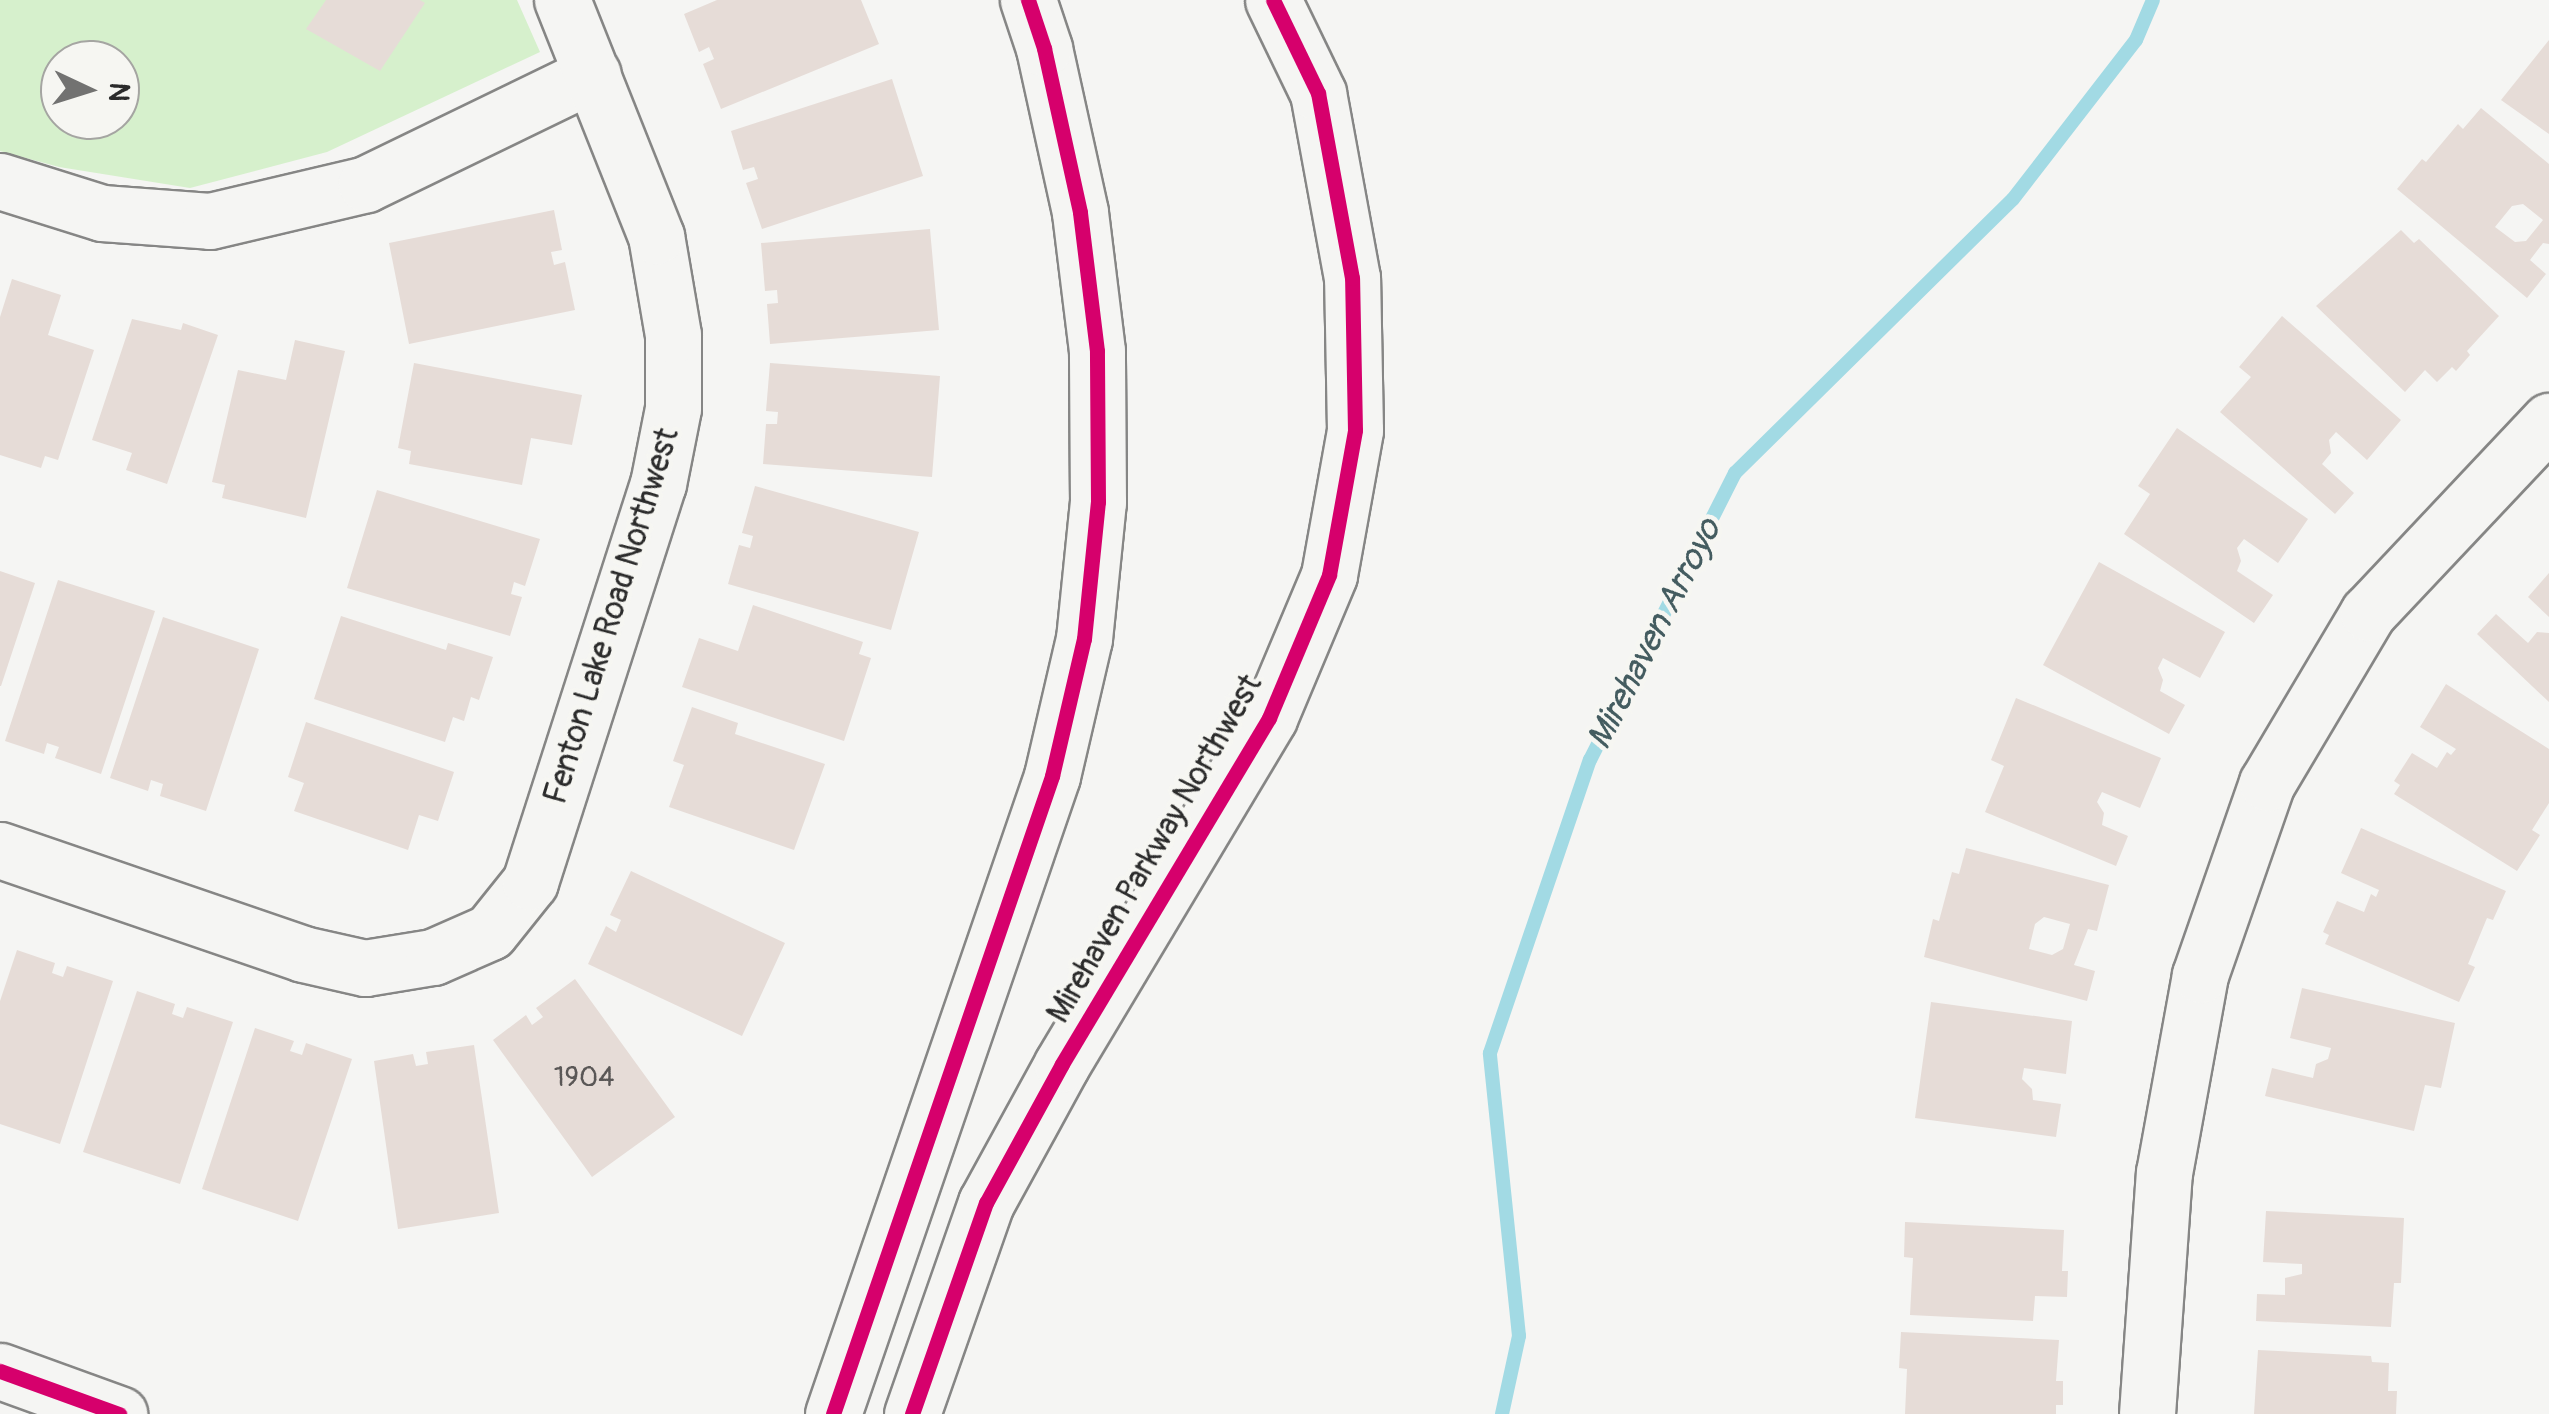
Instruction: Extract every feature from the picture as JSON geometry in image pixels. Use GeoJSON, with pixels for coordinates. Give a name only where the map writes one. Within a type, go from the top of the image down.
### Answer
{"type":"FeatureCollection","features":[{"type":"Feature","properties":{"kind":"street","name":"Fenton Lake Road Northwest"},"geometry":{"type":"LineString","coordinates":[[0,850],[303,954],[365,968],[434,957],[490,932],[530,882],[658,484],[673,408],[673,336],[656,236],[562,0]]}},
{"type":"Feature","properties":{"kind":"street"},"geometry":{"type":"LineString","coordinates":[[833,1414],[1052,776],[1084,639],[1098,502],[1098,351],[1080,212],[1044,48],[1028,0]]}},
{"type":"Feature","properties":{"kind":"street","name":"Mirehaven Parkway Northwest"},"geometry":{"type":"LineString","coordinates":[[912,1414],[986,1203],[1062,1064],[1269,718],[1329,576],[1355,430],[1352,278],[1318,92],[1273,0]]}},
{"type":"Feature","properties":{"kind":"street"},"geometry":{"type":"LineString","coordinates":[[0,181],[102,213],[210,221],[366,184],[593,74]]}},
{"type":"Feature","properties":{"kind":"street"},"geometry":{"type":"LineString","coordinates":[[2147,1414],[2164,1173],[2200,975],[2267,783],[2368,613],[2549,421]]}},
{"type":"Feature","properties":{"kind":"street"},"geometry":{"type":"LineString","coordinates":[[0,1372],[119,1414]]}},
{"type":"Feature","properties":{"kind":"green space"},"geometry":{"type":"Polygon","coordinates":[[[0,0],[517,0],[540,52],[327,152],[190,188],[59,167],[0,151],[0,0]]]}},
{"type":"Feature","properties":{"kind":"building"},"geometry":{"type":"Polygon","coordinates":[[[326,0],[425,3],[380,71],[306,29],[326,0]]]}},
{"type":"Feature","properties":{"kind":"building"},"geometry":{"type":"Polygon","coordinates":[[[717,0],[861,0],[879,44],[721,109],[703,64],[714,59],[709,47],[699,52],[684,14],[717,0]]]}},
{"type":"Feature","properties":{"kind":"building"},"geometry":{"type":"Polygon","coordinates":[[[2549,40],[2549,134],[2501,100],[2549,40]]]}},
{"type":"Feature","properties":{"kind":"building"},"geometry":{"type":"Polygon","coordinates":[[[892,79],[923,176],[762,229],[746,183],[758,179],[754,167],[743,170],[731,131],[892,79]]]}},
{"type":"Feature","properties":{"kind":"building"},"geometry":{"type":"Polygon","coordinates":[[[2481,108],[2549,164],[2549,244],[2543,243],[2530,260],[2546,274],[2527,298],[2397,189],[2458,124],[2463,129],[2481,108]],[[2523,204],[2512,206],[2495,227],[2515,242],[2526,241],[2543,220],[2523,204]]]}},
{"type":"Feature","properties":{"kind":"building"},"geometry":{"type":"Polygon","coordinates":[[[554,210],[562,250],[551,252],[554,265],[565,262],[575,310],[409,344],[389,243],[554,210]]]}},
{"type":"Feature","properties":{"kind":"building"},"geometry":{"type":"Polygon","coordinates":[[[930,229],[939,330],[770,344],[767,304],[778,303],[777,290],[765,291],[761,243],[930,229]]]}},
{"type":"Feature","properties":{"kind":"building"},"geometry":{"type":"Polygon","coordinates":[[[2401,230],[2414,243],[2419,239],[2499,316],[2467,351],[2470,355],[2456,371],[2452,367],[2437,382],[2425,370],[2405,392],[2316,306],[2401,230]]]}},
{"type":"Feature","properties":{"kind":"building"},"geometry":{"type":"Polygon","coordinates":[[[12,279],[61,295],[48,335],[94,350],[58,460],[45,456],[41,468],[0,455],[0,317],[12,279]]]}},
{"type":"Feature","properties":{"kind":"building"},"geometry":{"type":"Polygon","coordinates":[[[2282,316],[2401,420],[2367,460],[2336,432],[2329,440],[2331,453],[2322,464],[2354,493],[2335,514],[2220,412],[2251,377],[2239,367],[2282,316]]]}},
{"type":"Feature","properties":{"kind":"building"},"geometry":{"type":"Polygon","coordinates":[[[132,319],[181,330],[183,323],[218,335],[167,484],[126,470],[132,453],[92,440],[132,319]]]}},
{"type":"Feature","properties":{"kind":"building"},"geometry":{"type":"Polygon","coordinates":[[[295,340],[345,351],[306,518],[222,498],[225,485],[212,482],[238,370],[286,380],[295,340]]]}},
{"type":"Feature","properties":{"kind":"building"},"geometry":{"type":"Polygon","coordinates":[[[414,363],[582,395],[572,445],[531,438],[522,485],[409,464],[411,451],[398,448],[414,363]]]}},
{"type":"Feature","properties":{"kind":"building"},"geometry":{"type":"Polygon","coordinates":[[[770,363],[940,376],[932,477],[763,464],[766,424],[777,424],[778,412],[766,411],[770,363]]]}},
{"type":"Feature","properties":{"kind":"building"},"geometry":{"type":"Polygon","coordinates":[[[2177,428],[2308,519],[2278,563],[2244,539],[2237,548],[2241,561],[2237,571],[2273,595],[2254,623],[2124,534],[2150,494],[2138,486],[2177,428]]]}},
{"type":"Feature","properties":{"kind":"building"},"geometry":{"type":"Polygon","coordinates":[[[755,486],[919,532],[891,630],[728,584],[739,545],[750,548],[753,536],[742,533],[755,486]]]}},
{"type":"Feature","properties":{"kind":"building"},"geometry":{"type":"Polygon","coordinates":[[[377,490],[540,539],[525,586],[514,582],[511,594],[522,597],[510,636],[347,588],[377,490]]]}},
{"type":"Feature","properties":{"kind":"building"},"geometry":{"type":"Polygon","coordinates":[[[2099,562],[2225,632],[2200,678],[2163,658],[2158,668],[2163,680],[2160,691],[2185,705],[2169,734],[2043,665],[2099,562]]]}},
{"type":"Feature","properties":{"kind":"building"},"geometry":{"type":"Polygon","coordinates":[[[0,571],[35,583],[1,686],[0,686],[0,571]]]}},
{"type":"Feature","properties":{"kind":"building"},"geometry":{"type":"Polygon","coordinates":[[[2549,573],[2549,617],[2528,597],[2549,573]]]}},
{"type":"Feature","properties":{"kind":"building"},"geometry":{"type":"Polygon","coordinates":[[[58,580],[155,611],[101,774],[55,758],[59,747],[47,743],[44,754],[5,741],[58,580]]]}},
{"type":"Feature","properties":{"kind":"building"},"geometry":{"type":"Polygon","coordinates":[[[753,605],[863,642],[859,654],[871,658],[844,741],[682,687],[699,638],[738,651],[753,605]]]}},
{"type":"Feature","properties":{"kind":"building"},"geometry":{"type":"Polygon","coordinates":[[[2496,614],[2528,643],[2537,632],[2549,633],[2549,702],[2477,634],[2496,614]]]}},
{"type":"Feature","properties":{"kind":"building"},"geometry":{"type":"Polygon","coordinates":[[[341,616],[446,650],[448,643],[493,657],[479,700],[471,697],[464,721],[453,717],[445,742],[314,699],[341,616]]]}},
{"type":"Feature","properties":{"kind":"building"},"geometry":{"type":"Polygon","coordinates":[[[163,617],[259,649],[206,811],[160,796],[163,784],[151,780],[148,791],[110,778],[163,617]]]}},
{"type":"Feature","properties":{"kind":"building"},"geometry":{"type":"Polygon","coordinates":[[[2446,684],[2549,749],[2549,803],[2532,830],[2540,835],[2517,871],[2394,794],[2400,785],[2394,781],[2412,753],[2437,768],[2447,752],[2451,755],[2456,749],[2420,727],[2446,684]]]}},
{"type":"Feature","properties":{"kind":"building"},"geometry":{"type":"Polygon","coordinates":[[[2016,698],[2161,758],[2140,808],[2102,792],[2097,802],[2104,813],[2102,825],[2128,836],[2116,866],[1985,812],[2004,766],[1991,760],[2016,698]]]}},
{"type":"Feature","properties":{"kind":"building"},"geometry":{"type":"Polygon","coordinates":[[[692,707],[738,723],[735,734],[825,764],[794,850],[669,807],[684,765],[673,761],[692,707]]]}},
{"type":"Feature","properties":{"kind":"building"},"geometry":{"type":"Polygon","coordinates":[[[306,722],[454,772],[438,821],[419,815],[408,850],[294,811],[304,783],[288,777],[306,722]]]}},
{"type":"Feature","properties":{"kind":"building"},"geometry":{"type":"Polygon","coordinates":[[[2361,828],[2506,891],[2493,920],[2487,918],[2468,964],[2475,967],[2459,1002],[2325,944],[2329,935],[2323,932],[2337,901],[2364,912],[2371,894],[2376,897],[2379,890],[2341,873],[2361,828]]]}},
{"type":"Feature","properties":{"kind":"building"},"geometry":{"type":"Polygon","coordinates":[[[1966,848],[2109,885],[2097,931],[2088,929],[2074,965],[2095,971],[2087,1001],[1924,957],[1933,919],[1939,921],[1952,872],[1959,874],[1966,848]],[[2044,917],[2035,924],[2029,949],[2052,955],[2063,949],[2070,924],[2044,917]]]}},
{"type":"Feature","properties":{"kind":"building"},"geometry":{"type":"Polygon","coordinates":[[[631,871],[785,943],[742,1036],[588,964],[606,926],[616,932],[621,920],[610,915],[631,871]]]}},
{"type":"Feature","properties":{"kind":"building"},"geometry":{"type":"Polygon","coordinates":[[[17,950],[55,963],[52,973],[63,977],[67,966],[113,981],[60,1144],[0,1124],[0,1001],[17,950]]]}},
{"type":"Feature","properties":{"kind":"building"},"geometry":{"type":"Polygon","coordinates":[[[575,979],[675,1117],[592,1177],[493,1040],[526,1015],[532,1025],[543,1017],[536,1008],[575,979]]]}},
{"type":"Feature","properties":{"kind":"building"},"geometry":{"type":"Polygon","coordinates":[[[2302,988],[2455,1023],[2441,1088],[2425,1085],[2414,1131],[2265,1096],[2272,1068],[2313,1078],[2316,1064],[2328,1059],[2331,1048],[2290,1038],[2302,988]]]}},
{"type":"Feature","properties":{"kind":"building"},"geometry":{"type":"Polygon","coordinates":[[[137,991],[175,1004],[172,1014],[183,1018],[187,1007],[233,1022],[180,1184],[83,1152],[137,991]]]}},
{"type":"Feature","properties":{"kind":"building"},"geometry":{"type":"Polygon","coordinates":[[[1931,1002],[2072,1021],[2066,1074],[2024,1068],[2022,1079],[2032,1089],[2033,1100],[2061,1104],[2056,1137],[1915,1118],[1931,1002]]]}},
{"type":"Feature","properties":{"kind":"building"},"geometry":{"type":"Polygon","coordinates":[[[255,1028],[294,1041],[290,1051],[302,1055],[306,1043],[352,1059],[298,1221],[202,1189],[255,1028]]]}},
{"type":"Feature","properties":{"kind":"building"},"geometry":{"type":"Polygon","coordinates":[[[474,1045],[499,1213],[398,1229],[374,1061],[413,1054],[416,1066],[428,1064],[426,1052],[474,1045]]]}},
{"type":"Feature","properties":{"kind":"building"},"geometry":{"type":"Polygon","coordinates":[[[2266,1211],[2404,1218],[2401,1283],[2394,1283],[2391,1327],[2256,1321],[2257,1294],[2285,1295],[2285,1278],[2302,1274],[2302,1264],[2263,1262],[2266,1211]]]}},
{"type":"Feature","properties":{"kind":"building"},"geometry":{"type":"Polygon","coordinates":[[[1905,1222],[2064,1230],[2062,1271],[2068,1271],[2067,1297],[2035,1296],[2033,1321],[1910,1315],[1913,1258],[1904,1257],[1905,1222]]]}},
{"type":"Feature","properties":{"kind":"building"},"geometry":{"type":"Polygon","coordinates":[[[1901,1332],[2059,1340],[2056,1381],[2063,1381],[2063,1405],[2056,1405],[2056,1414],[1905,1414],[1907,1369],[1899,1368],[1901,1332]]]}},
{"type":"Feature","properties":{"kind":"building"},"geometry":{"type":"Polygon","coordinates":[[[2258,1350],[2371,1356],[2372,1362],[2389,1363],[2388,1391],[2397,1391],[2396,1414],[2254,1414],[2258,1350]]]}},
{"type":"Feature","properties":{"kind":"waterway","name":"Mirehaven Arroyo"},"geometry":{"type":"LineString","coordinates":[[1502,1414],[1519,1336],[1490,1053],[1590,760],[1735,473],[2013,199],[2136,40],[2153,0]]}},
{"type":"Feature","properties":{"kind":"cycle path"},"geometry":{"type":"LineString","coordinates":[[833,1414],[1052,776],[1084,639],[1098,502],[1097,351],[1080,212],[1044,48],[1028,0]]}},
{"type":"Feature","properties":{"kind":"cycle path"},"geometry":{"type":"LineString","coordinates":[[912,1414],[986,1203],[1062,1064],[1269,718],[1329,575],[1355,430],[1352,278],[1318,93],[1273,0]]}},
{"type":"Feature","properties":{"kind":"cycle path"},"geometry":{"type":"LineString","coordinates":[[0,1371],[119,1414]]}}]}
